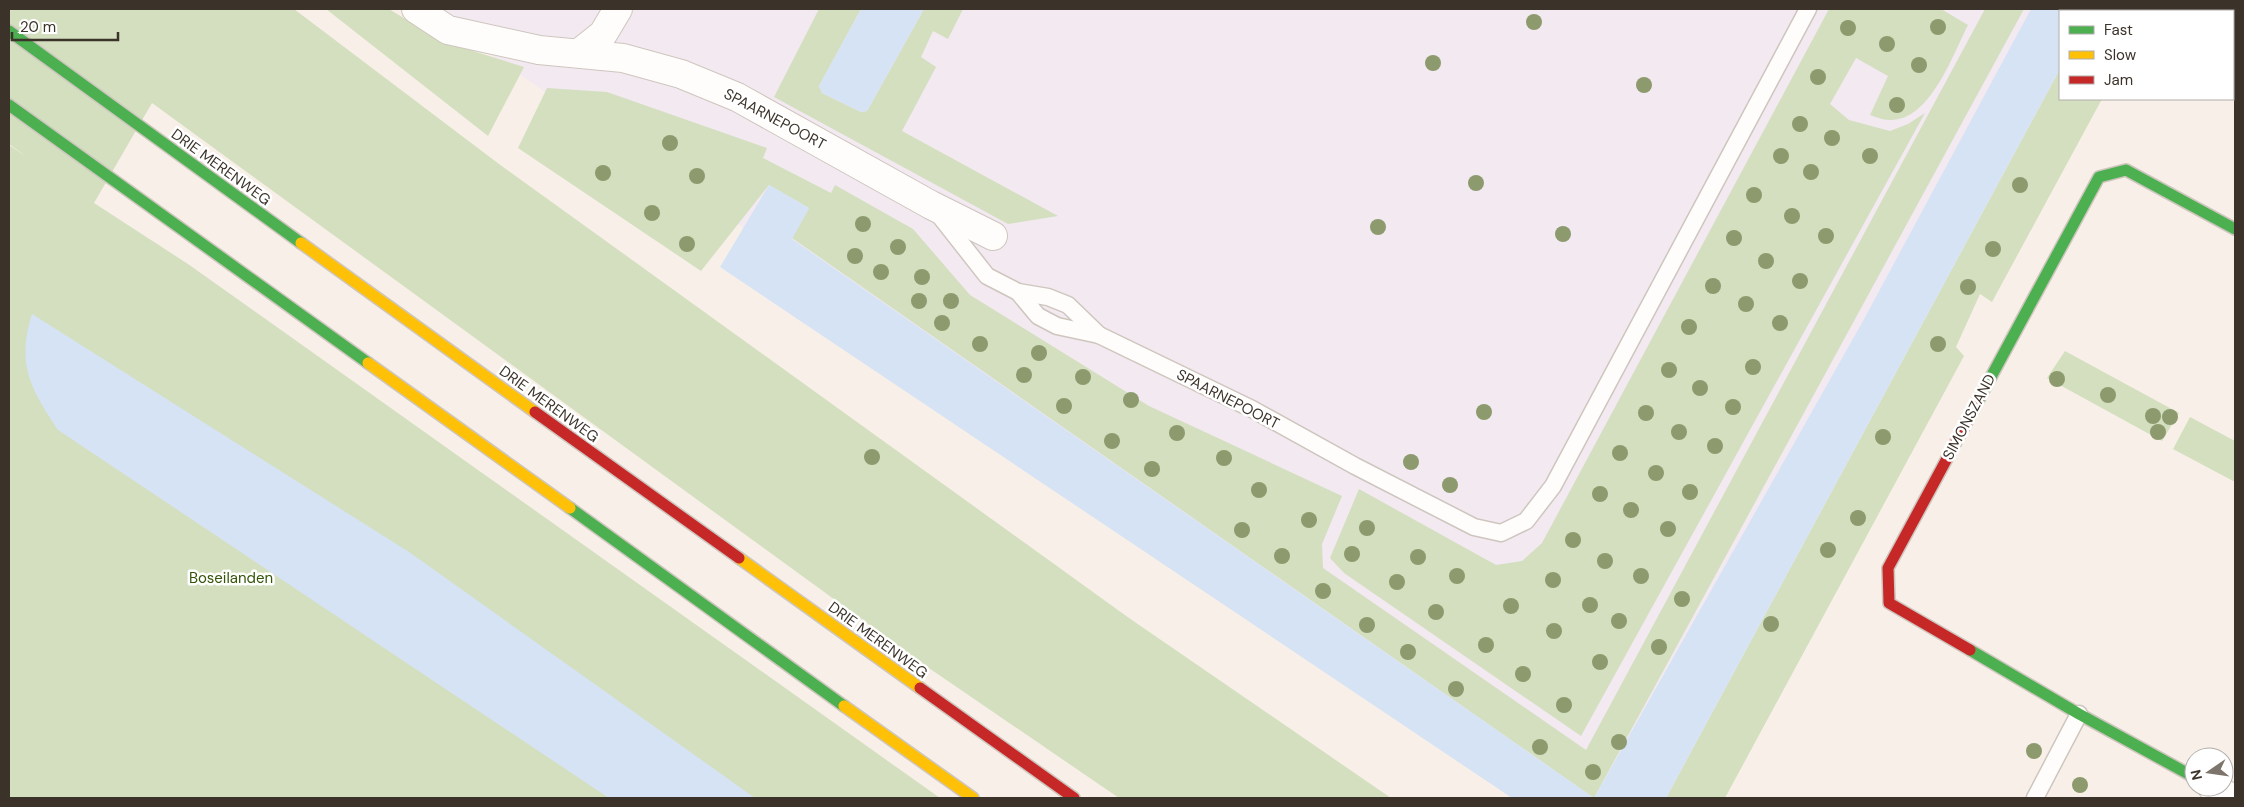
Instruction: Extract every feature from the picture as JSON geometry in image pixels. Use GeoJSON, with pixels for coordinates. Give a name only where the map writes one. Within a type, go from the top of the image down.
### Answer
{"type":"FeatureCollection","features":[{"type":"Feature","properties":{"kind":"main road","name":"DRIE MERENWEG"},"geometry":{"type":"LineString","coordinates":[[9,30],[140,127],[1074,798]]}},
{"type":"Feature","properties":{"kind":"main road"},"geometry":{"type":"LineString","coordinates":[[9,105],[108,178],[974,798]]}},
{"type":"Feature","properties":{"kind":"main road","name":"SIMONSZAND"},"geometry":{"type":"LineString","coordinates":[[2184,772],[2078,714],[1889,603],[1888,568],[2098,177],[2126,170],[2235,229]]}},
{"type":"Feature","properties":{"kind":"street","name":"SPAARNEPOORT"},"geometry":{"type":"LineString","coordinates":[[416,9],[448,30],[539,50],[623,58],[681,74],[737,96],[931,205],[993,236]]}},
{"type":"Feature","properties":{"kind":"street"},"geometry":{"type":"LineString","coordinates":[[579,53],[603,34],[618,9]]}},
{"type":"Feature","properties":{"kind":"lane","name":"SPAARNEPOORT"},"geometry":{"type":"LineString","coordinates":[[1018,292],[1038,316],[1057,326],[1099,335],[1252,409],[1354,466],[1474,527],[1501,533],[1526,521],[1553,486],[1808,9]]}},
{"type":"Feature","properties":{"kind":"lane","name":"SPAARNEPOORT"},"geometry":{"type":"LineString","coordinates":[[931,205],[987,276],[1018,292],[1048,296],[1068,305],[1099,335]]}},
{"type":"Feature","properties":{"kind":"lane"},"geometry":{"type":"LineString","coordinates":[[2035,798],[2078,714]]}},
{"type":"Feature","properties":{"kind":"shaded area"},"geometry":{"type":"Polygon","coordinates":[[[424,9],[2036,9],[1604,798],[1575,798],[424,9]]]}},
{"type":"Feature","properties":{"kind":"green space","name":"Boseilanden"},"geometry":{"type":"Polygon","coordinates":[[[9,9],[294,9],[499,164],[1129,618],[1391,798],[1119,798],[923,664],[152,103],[94,203],[188,264],[940,798],[9,798],[9,145],[27,157],[9,144],[9,9]]]}},
{"type":"Feature","properties":{"kind":"green space"},"geometry":{"type":"Polygon","coordinates":[[[326,9],[389,9],[441,41],[524,67],[488,136],[326,9]]]}},
{"type":"Feature","properties":{"kind":"green space"},"geometry":{"type":"Polygon","coordinates":[[[819,9],[861,9],[819,86],[822,93],[861,112],[867,111],[924,9],[963,9],[948,39],[933,31],[921,57],[936,67],[902,131],[1058,216],[1008,224],[774,97],[819,9]]]}},
{"type":"Feature","properties":{"kind":"green space"},"geometry":{"type":"Polygon","coordinates":[[[1829,9],[1941,9],[1968,25],[1938,84],[1917,110],[1904,118],[1887,120],[1870,115],[1888,76],[1856,58],[1830,104],[1849,120],[1890,131],[1908,124],[1925,113],[1581,736],[1344,573],[1330,558],[1359,489],[1496,565],[1522,561],[1542,543],[1829,9]]]}},
{"type":"Feature","properties":{"kind":"green space"},"geometry":{"type":"Polygon","coordinates":[[[1985,9],[2024,9],[1594,798],[792,238],[809,208],[769,185],[701,271],[518,148],[547,88],[607,92],[767,148],[763,158],[831,193],[835,185],[913,229],[970,295],[1149,406],[1342,496],[1322,544],[1323,568],[1586,750],[1985,9]]]}},
{"type":"Feature","properties":{"kind":"green space"},"geometry":{"type":"Polygon","coordinates":[[[2059,71],[2059,100],[2101,100],[1992,302],[1980,294],[1956,347],[1964,356],[1725,798],[1666,798],[2059,71]]]}},
{"type":"Feature","properties":{"kind":"green space"},"geometry":{"type":"Polygon","coordinates":[[[2065,351],[2179,413],[2162,441],[2047,378],[2065,351]]]}},
{"type":"Feature","properties":{"kind":"green space"},"geometry":{"type":"Polygon","coordinates":[[[2190,417],[2235,441],[2235,482],[2173,449],[2190,417]]]}},
{"type":"Feature","properties":{"kind":"water"},"geometry":{"type":"Polygon","coordinates":[[[861,9],[924,9],[867,111],[861,112],[822,93],[819,86],[861,9]]]}},
{"type":"Feature","properties":{"kind":"water"},"geometry":{"type":"Polygon","coordinates":[[[2031,9],[2093,9],[2059,10],[2059,71],[1666,798],[1594,798],[1863,321],[2031,9]]]}},
{"type":"Feature","properties":{"kind":"water"},"geometry":{"type":"Polygon","coordinates":[[[769,185],[809,208],[792,239],[1594,798],[1512,798],[720,267],[769,185]]]}},
{"type":"Feature","properties":{"kind":"water"},"geometry":{"type":"Polygon","coordinates":[[[32,314],[409,552],[755,798],[609,798],[58,430],[40,402],[29,376],[26,348],[27,332],[32,314]]]}},
{"type":"Feature","properties":{"kind":"traffic: fast"},"geometry":{"type":"LineString","coordinates":[[9,31],[301,243]]}},
{"type":"Feature","properties":{"kind":"traffic: fast"},"geometry":{"type":"LineString","coordinates":[[9,105],[368,363]]}},
{"type":"Feature","properties":{"kind":"traffic: fast"},"geometry":{"type":"LineString","coordinates":[[1978,401],[2099,177],[2126,170],[2235,229]]}},
{"type":"Feature","properties":{"kind":"traffic: fast"},"geometry":{"type":"LineString","coordinates":[[570,508],[844,706]]}},
{"type":"Feature","properties":{"kind":"traffic: fast"},"geometry":{"type":"LineString","coordinates":[[1970,650],[2079,714],[2184,772]]}},
{"type":"Feature","properties":{"kind":"traffic: slow"},"geometry":{"type":"LineString","coordinates":[[301,243],[535,412]]}},
{"type":"Feature","properties":{"kind":"traffic: slow"},"geometry":{"type":"LineString","coordinates":[[368,363],[570,508]]}},
{"type":"Feature","properties":{"kind":"traffic: slow"},"geometry":{"type":"LineString","coordinates":[[739,558],[920,688]]}},
{"type":"Feature","properties":{"kind":"traffic: slow"},"geometry":{"type":"LineString","coordinates":[[844,706],[973,798]]}},
{"type":"Feature","properties":{"kind":"traffic: jam"},"geometry":{"type":"LineString","coordinates":[[1970,650],[1889,603],[1888,568],[1978,401]]}},
{"type":"Feature","properties":{"kind":"traffic: jam"},"geometry":{"type":"LineString","coordinates":[[535,412],[739,558]]}},
{"type":"Feature","properties":{"kind":"traffic: jam"},"geometry":{"type":"LineString","coordinates":[[920,688],[1074,798]]}}]}
